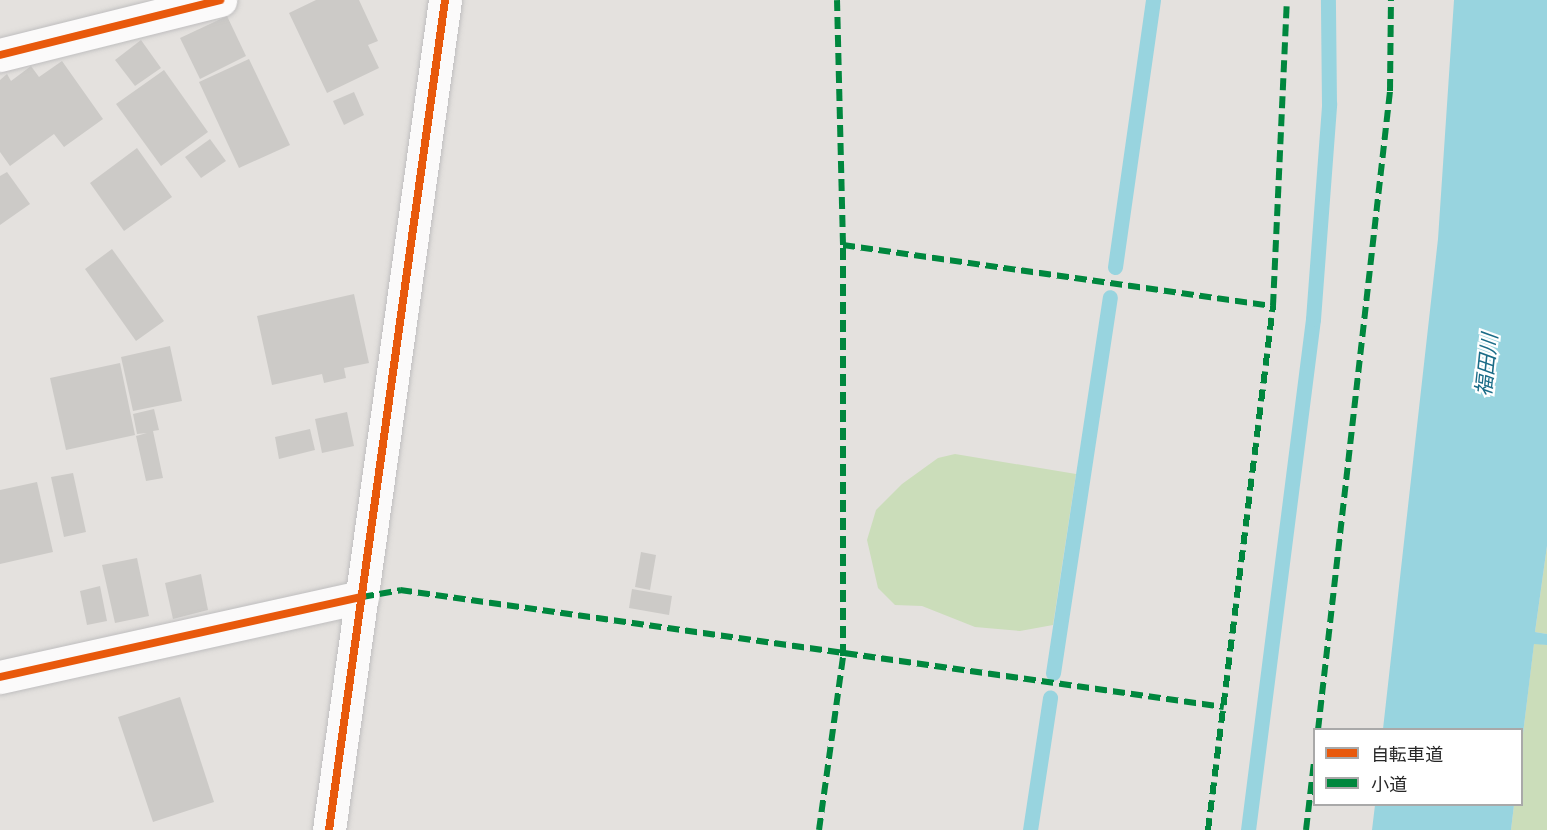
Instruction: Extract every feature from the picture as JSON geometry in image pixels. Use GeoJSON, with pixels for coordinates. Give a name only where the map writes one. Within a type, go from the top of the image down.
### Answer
{"type":"FeatureCollection","features":[{"type":"Feature","properties":{"kind":"street"},"geometry":{"type":"LineString","coordinates":[[0,55],[219,0]]}},
{"type":"Feature","properties":{"kind":"street"},"geometry":{"type":"LineString","coordinates":[[328,830],[445,0]]}},
{"type":"Feature","properties":{"kind":"street"},"geometry":{"type":"LineString","coordinates":[[0,677],[362,597]]}},
{"type":"Feature","properties":{"kind":"green space"},"geometry":{"type":"Polygon","coordinates":[[[955,454],[1076,474],[1053,625],[1020,631],[975,627],[922,606],[895,605],[878,588],[867,540],[876,510],[902,484],[938,458],[955,454]]]}},
{"type":"Feature","properties":{"kind":"green space"},"geometry":{"type":"Polygon","coordinates":[[[1547,546],[1547,634],[1535,632],[1547,546]]]}},
{"type":"Feature","properties":{"kind":"green space"},"geometry":{"type":"Polygon","coordinates":[[[1534,643],[1547,645],[1547,830],[1511,830],[1514,806],[1523,806],[1523,734],[1534,643]]]}},
{"type":"Feature","properties":{"kind":"water","name":"福田川"},"geometry":{"type":"Polygon","coordinates":[[[1454,0],[1547,0],[1547,546],[1535,632],[1547,634],[1547,645],[1534,644],[1523,734],[1523,728],[1383,728],[1438,239],[1454,0]]]}},
{"type":"Feature","properties":{"kind":"water"},"geometry":{"type":"Polygon","coordinates":[[[1375,806],[1514,806],[1511,830],[1372,830],[1375,806]]]}},
{"type":"Feature","properties":{"kind":"building"},"geometry":{"type":"Polygon","coordinates":[[[316,0],[359,0],[378,41],[368,45],[379,68],[327,93],[289,13],[316,0]]]}},
{"type":"Feature","properties":{"kind":"building"},"geometry":{"type":"Polygon","coordinates":[[[227,16],[246,56],[200,79],[180,38],[227,16]]]}},
{"type":"Feature","properties":{"kind":"building"},"geometry":{"type":"Polygon","coordinates":[[[141,40],[161,68],[135,86],[115,60],[141,40]]]}},
{"type":"Feature","properties":{"kind":"building"},"geometry":{"type":"Polygon","coordinates":[[[249,59],[290,145],[239,168],[199,82],[249,59]]]}},
{"type":"Feature","properties":{"kind":"building"},"geometry":{"type":"Polygon","coordinates":[[[62,61],[103,119],[64,147],[54,134],[10,166],[0,152],[0,80],[7,74],[11,81],[31,66],[39,77],[62,61]]]}},
{"type":"Feature","properties":{"kind":"building"},"geometry":{"type":"Polygon","coordinates":[[[164,70],[208,132],[161,166],[116,104],[164,70]]]}},
{"type":"Feature","properties":{"kind":"building"},"geometry":{"type":"Polygon","coordinates":[[[354,92],[364,115],[344,125],[333,101],[354,92]]]}},
{"type":"Feature","properties":{"kind":"building"},"geometry":{"type":"Polygon","coordinates":[[[210,139],[226,161],[201,178],[185,157],[210,139]]]}},
{"type":"Feature","properties":{"kind":"building"},"geometry":{"type":"Polygon","coordinates":[[[137,148],[172,197],[124,231],[90,183],[137,148]]]}},
{"type":"Feature","properties":{"kind":"building"},"geometry":{"type":"Polygon","coordinates":[[[7,172],[30,204],[0,225],[0,176],[7,172]]]}},
{"type":"Feature","properties":{"kind":"building"},"geometry":{"type":"Polygon","coordinates":[[[112,249],[164,321],[136,341],[85,269],[112,249]]]}},
{"type":"Feature","properties":{"kind":"building"},"geometry":{"type":"Polygon","coordinates":[[[354,294],[369,363],[344,368],[346,378],[324,383],[322,374],[272,385],[257,316],[354,294]]]}},
{"type":"Feature","properties":{"kind":"building"},"geometry":{"type":"Polygon","coordinates":[[[170,346],[182,401],[133,411],[121,357],[170,346]]]}},
{"type":"Feature","properties":{"kind":"building"},"geometry":{"type":"Polygon","coordinates":[[[120,363],[135,435],[66,450],[50,378],[120,363]]]}},
{"type":"Feature","properties":{"kind":"building"},"geometry":{"type":"Polygon","coordinates":[[[154,409],[159,430],[153,431],[163,478],[146,481],[136,436],[147,433],[137,434],[133,414],[154,409]]]}},
{"type":"Feature","properties":{"kind":"building"},"geometry":{"type":"Polygon","coordinates":[[[347,412],[354,446],[322,453],[315,419],[347,412]]]}},
{"type":"Feature","properties":{"kind":"building"},"geometry":{"type":"Polygon","coordinates":[[[310,429],[315,450],[279,459],[275,437],[310,429]]]}},
{"type":"Feature","properties":{"kind":"building"},"geometry":{"type":"Polygon","coordinates":[[[73,473],[86,532],[64,537],[51,477],[73,473]]]}},
{"type":"Feature","properties":{"kind":"building"},"geometry":{"type":"Polygon","coordinates":[[[37,482],[53,552],[0,564],[0,490],[37,482]]]}},
{"type":"Feature","properties":{"kind":"building"},"geometry":{"type":"Polygon","coordinates":[[[641,552],[656,555],[650,590],[635,587],[641,552]]]}},
{"type":"Feature","properties":{"kind":"building"},"geometry":{"type":"Polygon","coordinates":[[[137,558],[149,616],[115,623],[102,565],[137,558]]]}},
{"type":"Feature","properties":{"kind":"building"},"geometry":{"type":"Polygon","coordinates":[[[201,574],[208,610],[173,619],[165,583],[201,574]]]}},
{"type":"Feature","properties":{"kind":"building"},"geometry":{"type":"Polygon","coordinates":[[[100,586],[107,621],[87,625],[80,591],[100,586]]]}},
{"type":"Feature","properties":{"kind":"building"},"geometry":{"type":"Polygon","coordinates":[[[632,589],[672,596],[669,615],[629,608],[632,589]]]}},
{"type":"Feature","properties":{"kind":"building"},"geometry":{"type":"Polygon","coordinates":[[[180,697],[214,802],[153,822],[118,717],[180,697]]]}},
{"type":"Feature","properties":{"kind":"waterway"},"geometry":{"type":"LineString","coordinates":[[1115,267],[1153,0]]}},
{"type":"Feature","properties":{"kind":"waterway"},"geometry":{"type":"LineString","coordinates":[[1248,830],[1313,319],[1329,104],[1328,0]]}},
{"type":"Feature","properties":{"kind":"waterway"},"geometry":{"type":"LineString","coordinates":[[1053,673],[1110,297]]}},
{"type":"Feature","properties":{"kind":"waterway"},"geometry":{"type":"LineString","coordinates":[[1030,830],[1050,697]]}},
{"type":"Feature","properties":{"kind":"marked path"},"geometry":{"type":"LineString","coordinates":[[819,830],[843,656],[843,245],[837,0]]}},
{"type":"Feature","properties":{"kind":"marked path"},"geometry":{"type":"LineString","coordinates":[[1208,830],[1273,306],[1287,0]]}},
{"type":"Feature","properties":{"kind":"marked path"},"geometry":{"type":"LineString","coordinates":[[1318,728],[1390,91],[1391,0]]}},
{"type":"Feature","properties":{"kind":"marked path"},"geometry":{"type":"LineString","coordinates":[[843,245],[1273,306]]}},
{"type":"Feature","properties":{"kind":"marked path"},"geometry":{"type":"LineString","coordinates":[[362,597],[400,590],[1224,707]]}},
{"type":"Feature","properties":{"kind":"marked path"},"geometry":{"type":"LineString","coordinates":[[1306,830],[1313,770]]}},
{"type":"Feature","properties":{"kind":"cycle path"},"geometry":{"type":"LineString","coordinates":[[0,55],[220,0]]}},
{"type":"Feature","properties":{"kind":"cycle path"},"geometry":{"type":"LineString","coordinates":[[329,830],[445,0]]}},
{"type":"Feature","properties":{"kind":"cycle path"},"geometry":{"type":"LineString","coordinates":[[0,677],[362,597]]}}]}
